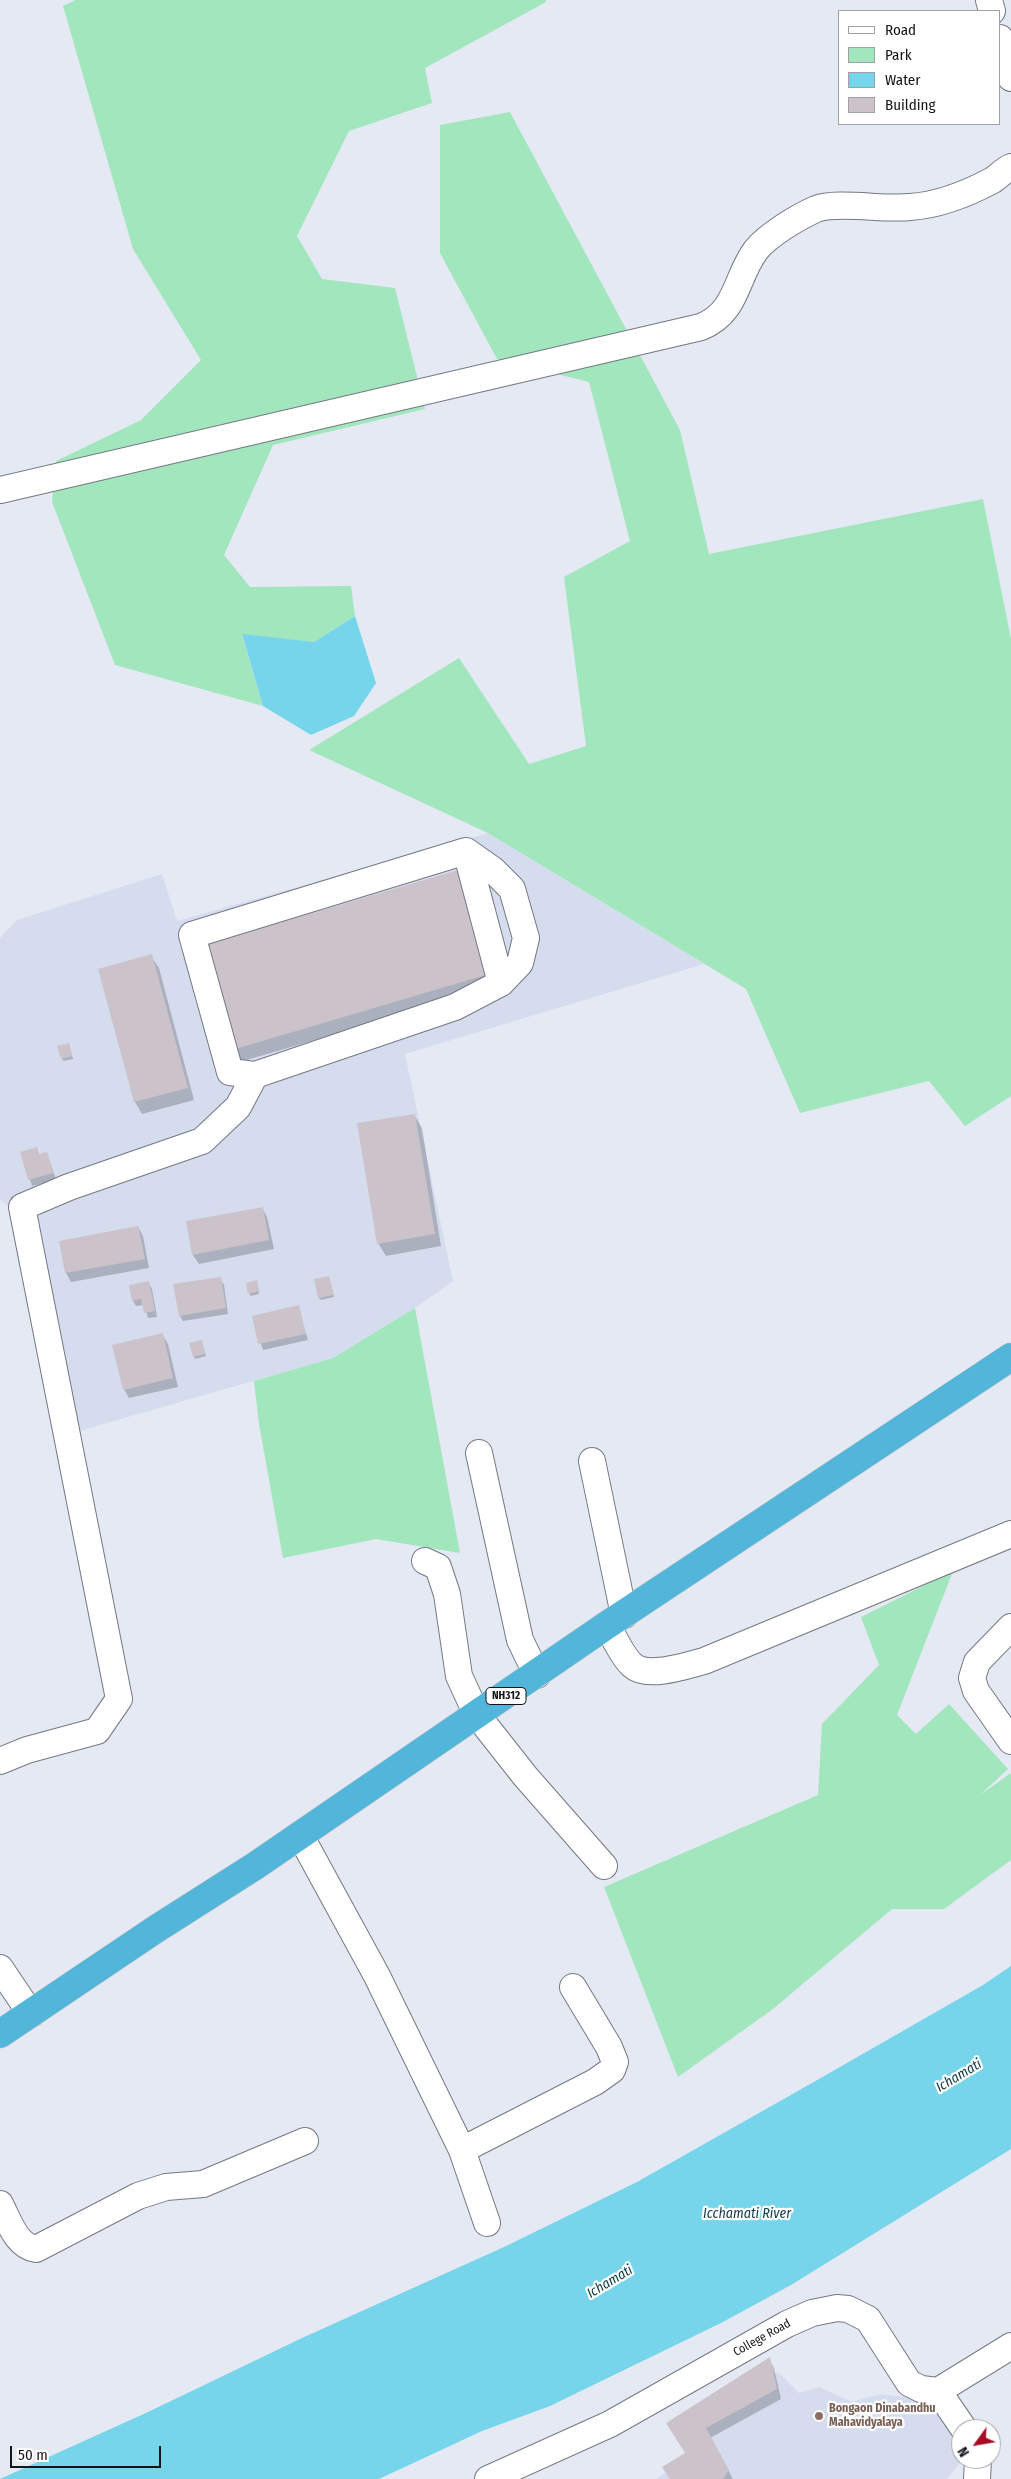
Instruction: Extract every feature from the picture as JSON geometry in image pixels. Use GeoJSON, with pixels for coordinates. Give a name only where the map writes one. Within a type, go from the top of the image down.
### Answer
{"type":"FeatureCollection","features":[{"type":"Feature","properties":{"kind":"highway","name":"NH312"},"geometry":{"type":"LineString","coordinates":[[0,2034],[300,1835],[615,1620],[1011,1357]]}},
{"type":"Feature","properties":{"kind":"street"},"geometry":{"type":"LineString","coordinates":[[1001,42],[1011,78]]}},
{"type":"Feature","properties":{"kind":"street"},"geometry":{"type":"LineString","coordinates":[[0,490],[701,327],[715,321],[724,312],[755,251],[763,242],[817,209],[842,207],[909,208],[932,204],[973,191],[997,178],[1010,162]]}},
{"type":"Feature","properties":{"kind":"street"},"geometry":{"type":"LineString","coordinates":[[466,851],[502,983]]}},
{"type":"Feature","properties":{"kind":"street"},"geometry":{"type":"LineString","coordinates":[[466,851],[493,870],[512,889],[526,938],[520,963],[502,983],[455,1007],[255,1076],[230,1072],[192,935],[466,851]]}},
{"type":"Feature","properties":{"kind":"street"},"geometry":{"type":"LineString","coordinates":[[0,1761],[27,1750],[97,1731],[119,1699],[11,1210],[69,1187],[202,1141],[238,1107],[255,1076]]}},
{"type":"Feature","properties":{"kind":"street"},"geometry":{"type":"LineString","coordinates":[[479,1453],[520,1640],[537,1675]]}},
{"type":"Feature","properties":{"kind":"street"},"geometry":{"type":"LineString","coordinates":[[592,1461],[615,1620],[632,1665],[646,1672],[679,1668],[704,1661],[1011,1534]]}},
{"type":"Feature","properties":{"kind":"street"},"geometry":{"type":"LineString","coordinates":[[425,1561],[438,1567],[447,1594],[459,1676],[477,1715],[525,1776],[604,1866]]}},
{"type":"Feature","properties":{"kind":"street"},"geometry":{"type":"LineString","coordinates":[[1011,1627],[977,1662],[972,1678],[976,1691],[1011,1741]]}},
{"type":"Feature","properties":{"kind":"street"},"geometry":{"type":"LineString","coordinates":[[300,1835],[377,1976],[462,2150],[487,2223]]}},
{"type":"Feature","properties":{"kind":"street"},"geometry":{"type":"LineString","coordinates":[[0,1968],[31,2014]]}},
{"type":"Feature","properties":{"kind":"street"},"geometry":{"type":"LineString","coordinates":[[462,2150],[596,2082],[612,2070],[615,2062],[609,2047],[573,1987]]}},
{"type":"Feature","properties":{"kind":"street"},"geometry":{"type":"LineString","coordinates":[[0,2204],[19,2240],[26,2248],[36,2249],[138,2196],[166,2187],[203,2184],[305,2141]]}},
{"type":"Feature","properties":{"kind":"street","name":"College Road"},"geometry":{"type":"LineString","coordinates":[[488,2479],[610,2424],[787,2324],[812,2313],[837,2308],[848,2309],[868,2319],[909,2383],[920,2390],[938,2391]]}},
{"type":"Feature","properties":{"kind":"street"},"geometry":{"type":"LineString","coordinates":[[957,2419],[938,2391],[1011,2346]]}},
{"type":"Feature","properties":{"kind":"shaded area"},"geometry":{"type":"Polygon","coordinates":[[[488,833],[704,964],[405,1054],[453,1281],[415,1308],[333,1358],[55,1438],[8,1206],[0,1200],[0,938],[17,920],[162,874],[177,921],[488,833]]]}},
{"type":"Feature","properties":{"kind":"shaded area","name":"Bongaon Dinabandhu Mahavidyalaya"},"geometry":{"type":"Polygon","coordinates":[[[778,2372],[799,2393],[819,2387],[852,2402],[880,2394],[930,2400],[951,2435],[951,2469],[955,2469],[947,2479],[655,2479],[691,2458],[675,2429],[778,2372]]]}},
{"type":"Feature","properties":{"kind":"green space"},"geometry":{"type":"Polygon","coordinates":[[[76,0],[546,0],[546,2],[425,68],[432,103],[349,131],[297,236],[322,279],[395,288],[425,409],[273,445],[224,555],[250,587],[351,586],[355,616],[314,642],[242,635],[263,706],[115,665],[52,502],[56,461],[141,420],[201,360],[133,249],[63,6],[76,0]]]}},
{"type":"Feature","properties":{"kind":"green space"},"geometry":{"type":"Polygon","coordinates":[[[510,112],[680,430],[709,554],[983,499],[1011,639],[1011,1096],[965,1126],[929,1081],[800,1113],[746,989],[488,833],[309,750],[459,658],[529,764],[586,746],[564,577],[630,541],[589,382],[497,359],[440,253],[440,125],[510,112]]]}},
{"type":"Feature","properties":{"kind":"green space"},"geometry":{"type":"Polygon","coordinates":[[[415,1308],[460,1553],[376,1539],[283,1558],[259,1424],[254,1381],[333,1358],[415,1308]]]}},
{"type":"Feature","properties":{"kind":"green space"},"geometry":{"type":"Polygon","coordinates":[[[953,1571],[897,1715],[916,1734],[949,1704],[1008,1769],[980,1795],[1011,1773],[1011,1860],[944,1909],[892,1909],[773,2009],[678,2077],[604,1887],[818,1795],[822,1724],[879,1665],[861,1617],[953,1571]]]}},
{"type":"Feature","properties":{"kind":"water"},"geometry":{"type":"Polygon","coordinates":[[[355,616],[376,683],[354,716],[311,735],[263,706],[242,634],[314,642],[355,616]]]}},
{"type":"Feature","properties":{"kind":"water","name":"Icchamati River"},"geometry":{"type":"Polygon","coordinates":[[[1011,1966],[1011,2149],[791,2285],[721,2323],[550,2406],[482,2431],[379,2479],[0,2479],[148,2412],[302,2338],[504,2247],[637,2182],[983,1985],[1011,1966]]]}},
{"type":"Feature","properties":{"kind":"building"},"geometry":{"type":"Polygon","coordinates":[[[458,870],[489,974],[232,1050],[201,946],[458,870]]]}},
{"type":"Feature","properties":{"kind":"building"},"geometry":{"type":"Polygon","coordinates":[[[152,954],[188,1088],[134,1102],[98,969],[152,954]]]}},
{"type":"Feature","properties":{"kind":"building"},"geometry":{"type":"Polygon","coordinates":[[[69,1043],[72,1056],[61,1059],[57,1046],[69,1043]]]}},
{"type":"Feature","properties":{"kind":"building"},"geometry":{"type":"Polygon","coordinates":[[[415,1114],[435,1234],[377,1244],[357,1123],[415,1114]]]}},
{"type":"Feature","properties":{"kind":"building"},"geometry":{"type":"Polygon","coordinates":[[[37,1147],[39,1154],[47,1152],[53,1173],[28,1180],[20,1152],[37,1147]]]}},
{"type":"Feature","properties":{"kind":"building"},"geometry":{"type":"Polygon","coordinates":[[[263,1207],[269,1240],[192,1255],[186,1221],[263,1207]]]}},
{"type":"Feature","properties":{"kind":"building"},"geometry":{"type":"Polygon","coordinates":[[[138,1226],[145,1259],[65,1273],[59,1241],[138,1226]]]}},
{"type":"Feature","properties":{"kind":"building"},"geometry":{"type":"Polygon","coordinates":[[[329,1276],[334,1295],[318,1298],[314,1279],[329,1276]]]}},
{"type":"Feature","properties":{"kind":"building"},"geometry":{"type":"Polygon","coordinates":[[[221,1277],[226,1308],[179,1316],[173,1284],[221,1277]]]}},
{"type":"Feature","properties":{"kind":"building"},"geometry":{"type":"Polygon","coordinates":[[[257,1280],[259,1291],[248,1294],[246,1283],[257,1280]]]}},
{"type":"Feature","properties":{"kind":"building"},"geometry":{"type":"Polygon","coordinates":[[[149,1281],[155,1311],[144,1313],[141,1299],[132,1301],[129,1285],[149,1281]]]}},
{"type":"Feature","properties":{"kind":"building"},"geometry":{"type":"Polygon","coordinates":[[[299,1305],[306,1334],[258,1344],[252,1316],[299,1305]]]}},
{"type":"Feature","properties":{"kind":"building"},"geometry":{"type":"Polygon","coordinates":[[[163,1333],[173,1378],[123,1390],[112,1345],[163,1333]]]}},
{"type":"Feature","properties":{"kind":"building"},"geometry":{"type":"Polygon","coordinates":[[[202,1340],[205,1354],[193,1357],[189,1343],[202,1340]]]}},
{"type":"Feature","properties":{"kind":"building"},"geometry":{"type":"Polygon","coordinates":[[[770,2357],[777,2389],[706,2428],[729,2470],[723,2479],[670,2479],[662,2467],[685,2453],[666,2423],[770,2357]]]}},
{"type":"Feature","properties":{"kind":"place","name":"Bongaon Dinabandhu Mahavidyalaya"},"geometry":{"type":"Point","coordinates":[819,2416]}},
{"type":"Feature","properties":{"kind":"water label","name":"Ichamati"},"geometry":{"type":"Point","coordinates":[959,2076]}},
{"type":"Feature","properties":{"kind":"water label","name":"Ichamati"},"geometry":{"type":"Point","coordinates":[610,2282]}}]}
